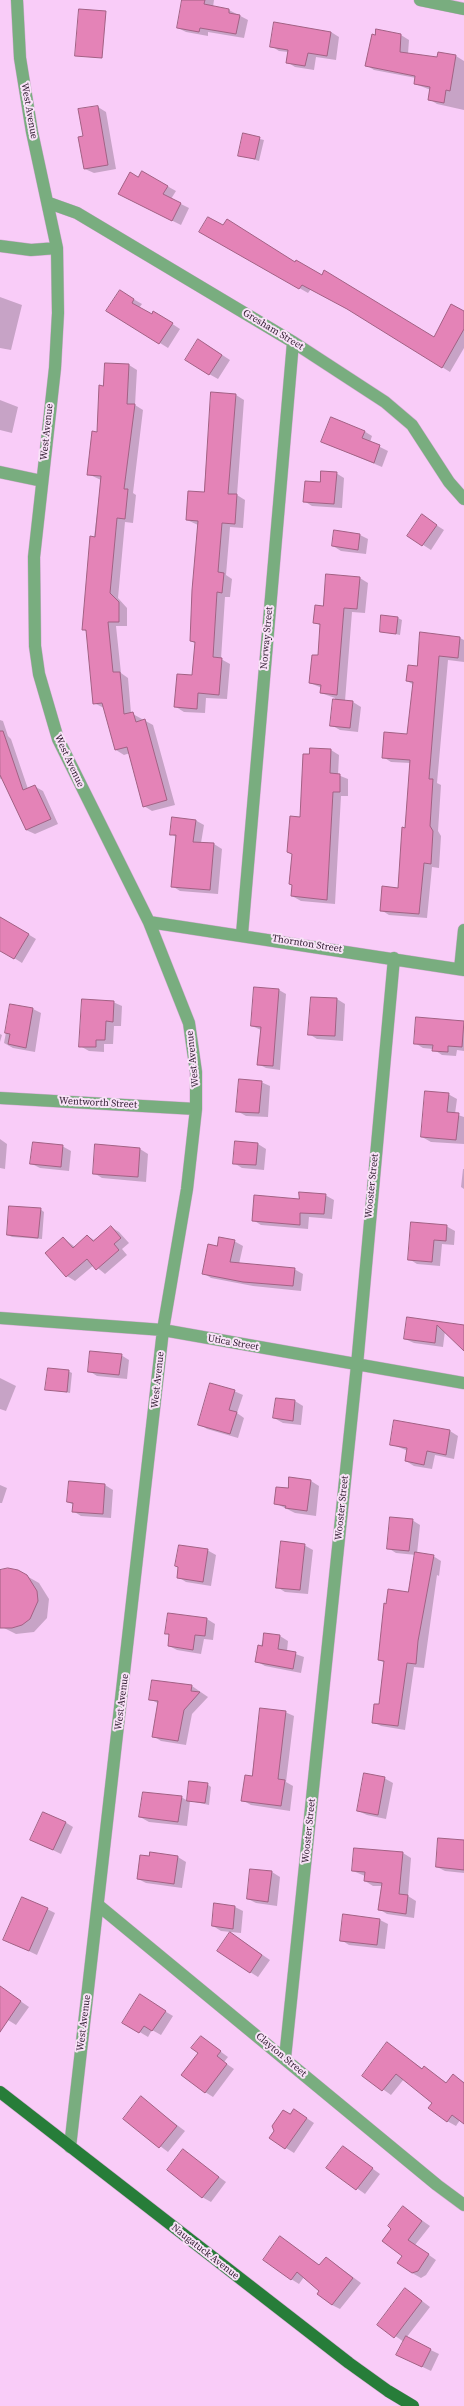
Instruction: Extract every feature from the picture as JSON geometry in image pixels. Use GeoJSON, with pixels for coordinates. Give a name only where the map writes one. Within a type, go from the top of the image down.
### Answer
{"type":"FeatureCollection","features":[{"type":"Feature","properties":{"kind":"main road","name":"Naugatuck Avenue"},"geometry":{"type":"LineString","coordinates":[[0,2092],[349,2363],[388,2391],[414,2406]]}},
{"type":"Feature","properties":{"kind":"street","name":"West Avenue"},"geometry":{"type":"LineString","coordinates":[[18,0],[20,58],[32,132],[49,203],[57,248],[58,313],[55,368],[42,481],[33,586],[35,646],[39,674],[58,740],[149,922],[189,1023],[196,1072],[196,1109],[187,1189],[163,1330],[70,2147]]}},
{"type":"Feature","properties":{"kind":"street"},"geometry":{"type":"LineString","coordinates":[[420,0],[464,9]]}},
{"type":"Feature","properties":{"kind":"street","name":"Gresham Street"},"geometry":{"type":"LineString","coordinates":[[49,203],[77,213],[293,342],[399,413],[412,425],[449,482],[464,499]]}},
{"type":"Feature","properties":{"kind":"street"},"geometry":{"type":"LineString","coordinates":[[0,246],[31,250],[57,248]]}},
{"type":"Feature","properties":{"kind":"street","name":"Norway Street"},"geometry":{"type":"LineString","coordinates":[[242,934],[293,342]]}},
{"type":"Feature","properties":{"kind":"street"},"geometry":{"type":"LineString","coordinates":[[0,472],[42,481]]}},
{"type":"Feature","properties":{"kind":"street","name":"Thornton Street"},"geometry":{"type":"LineString","coordinates":[[149,922],[242,934],[462,970]]}},
{"type":"Feature","properties":{"kind":"street"},"geometry":{"type":"LineString","coordinates":[[462,970],[464,930]]}},
{"type":"Feature","properties":{"kind":"street","name":"Wooster Street"},"geometry":{"type":"LineString","coordinates":[[285,2058],[357,1365],[394,958]]}},
{"type":"Feature","properties":{"kind":"street","name":"Wentworth Street"},"geometry":{"type":"LineString","coordinates":[[0,1098],[196,1109]]}},
{"type":"Feature","properties":{"kind":"street","name":"Utica Street"},"geometry":{"type":"LineString","coordinates":[[0,1318],[163,1330],[464,1384]]}},
{"type":"Feature","properties":{"kind":"street","name":"Clayton Street"},"geometry":{"type":"LineString","coordinates":[[98,1905],[437,2185],[464,2204]]}},
{"type":"Feature","properties":{"kind":"building"},"geometry":{"type":"Polygon","coordinates":[[[182,0],[205,0],[204,4],[229,9],[229,13],[240,15],[236,34],[200,28],[199,32],[177,28],[182,0]]]}},
{"type":"Feature","properties":{"kind":"building"},"geometry":{"type":"Polygon","coordinates":[[[79,9],[106,11],[102,58],[75,56],[79,9]]]}},
{"type":"Feature","properties":{"kind":"building"},"geometry":{"type":"Polygon","coordinates":[[[274,22],[331,32],[327,56],[308,53],[305,66],[286,63],[288,50],[270,47],[274,22]]]}},
{"type":"Feature","properties":{"kind":"building"},"geometry":{"type":"Polygon","coordinates":[[[376,29],[401,34],[400,52],[437,57],[438,52],[456,55],[450,91],[446,90],[444,103],[428,100],[430,87],[414,84],[415,76],[365,66],[372,34],[375,35],[376,29]]]}},
{"type":"Feature","properties":{"kind":"building"},"geometry":{"type":"Polygon","coordinates":[[[98,106],[108,165],[84,169],[78,137],[83,136],[78,109],[98,106]]]}},
{"type":"Feature","properties":{"kind":"building"},"geometry":{"type":"Polygon","coordinates":[[[243,133],[260,137],[255,159],[238,156],[243,133]]]}},
{"type":"Feature","properties":{"kind":"building"},"geometry":{"type":"Polygon","coordinates":[[[142,171],[168,186],[163,194],[181,203],[172,221],[118,194],[130,172],[138,177],[142,171]]]}},
{"type":"Feature","properties":{"kind":"building"},"geometry":{"type":"Polygon","coordinates":[[[208,217],[223,225],[227,219],[295,262],[296,260],[322,275],[324,270],[434,337],[451,304],[464,311],[464,329],[442,368],[347,309],[302,285],[299,289],[199,232],[208,217]]]}},
{"type":"Feature","properties":{"kind":"building"},"geometry":{"type":"Polygon","coordinates":[[[120,290],[134,299],[132,303],[152,314],[153,311],[173,323],[159,344],[106,311],[120,290]]]}},
{"type":"Feature","properties":{"kind":"building"},"geometry":{"type":"Polygon","coordinates":[[[198,339],[222,355],[209,375],[185,360],[198,339]]]}},
{"type":"Feature","properties":{"kind":"building"},"geometry":{"type":"Polygon","coordinates":[[[105,363],[129,364],[127,404],[135,404],[124,489],[128,489],[125,519],[117,518],[110,593],[119,602],[119,622],[108,622],[113,672],[120,672],[124,714],[133,712],[136,722],[145,719],[167,800],[143,807],[127,747],[115,750],[102,703],[93,704],[86,630],[82,630],[90,536],[95,537],[101,476],[87,475],[92,431],[97,432],[99,385],[103,386],[105,363]]]}},
{"type":"Feature","properties":{"kind":"building"},"geometry":{"type":"Polygon","coordinates":[[[211,392],[236,394],[228,494],[237,494],[235,524],[222,523],[218,572],[224,573],[222,593],[217,592],[213,657],[222,658],[219,695],[198,693],[197,709],[174,707],[177,674],[192,675],[195,642],[190,641],[192,590],[198,521],[186,520],[188,491],[204,492],[211,392]]]}},
{"type":"Feature","properties":{"kind":"building"},"geometry":{"type":"Polygon","coordinates":[[[331,417],[365,431],[362,438],[380,445],[374,463],[321,442],[331,417]]]}},
{"type":"Feature","properties":{"kind":"building"},"geometry":{"type":"Polygon","coordinates":[[[321,471],[337,472],[334,504],[303,502],[305,481],[320,482],[321,471]]]}},
{"type":"Feature","properties":{"kind":"building"},"geometry":{"type":"Polygon","coordinates":[[[422,514],[437,525],[422,546],[407,536],[422,514]]]}},
{"type":"Feature","properties":{"kind":"building"},"geometry":{"type":"Polygon","coordinates":[[[334,530],[360,534],[358,550],[332,546],[334,530]]]}},
{"type":"Feature","properties":{"kind":"building"},"geometry":{"type":"Polygon","coordinates":[[[326,574],[360,577],[357,609],[344,608],[337,695],[320,693],[321,685],[309,683],[312,655],[318,655],[320,624],[313,623],[315,605],[323,606],[326,574]]]}},
{"type":"Feature","properties":{"kind":"building"},"geometry":{"type":"Polygon","coordinates":[[[381,615],[398,617],[396,634],[380,632],[381,615]]]}},
{"type":"Feature","properties":{"kind":"building"},"geometry":{"type":"Polygon","coordinates":[[[420,632],[460,637],[458,658],[439,656],[429,779],[433,779],[430,826],[433,831],[431,864],[424,863],[419,914],[380,911],[382,886],[398,888],[402,827],[405,828],[410,760],[382,758],[384,732],[407,734],[413,682],[406,681],[408,665],[417,666],[420,632]]]}},
{"type":"Feature","properties":{"kind":"building"},"geometry":{"type":"Polygon","coordinates":[[[333,699],[353,701],[350,728],[330,726],[333,699]]]}},
{"type":"Feature","properties":{"kind":"building"},"geometry":{"type":"Polygon","coordinates":[[[0,731],[3,731],[23,790],[35,785],[51,819],[26,830],[0,775],[0,731]]]}},
{"type":"Feature","properties":{"kind":"building"},"geometry":{"type":"Polygon","coordinates":[[[310,748],[331,749],[330,773],[340,774],[340,792],[333,792],[327,900],[291,896],[292,885],[289,884],[292,854],[287,852],[290,816],[300,817],[303,754],[309,754],[310,748]]]}},
{"type":"Feature","properties":{"kind":"building"},"geometry":{"type":"Polygon","coordinates":[[[172,817],[196,820],[193,842],[214,843],[210,890],[171,887],[176,835],[170,835],[172,817]]]}},
{"type":"Feature","properties":{"kind":"building"},"geometry":{"type":"Polygon","coordinates":[[[0,917],[29,934],[14,959],[0,951],[0,917]]]}},
{"type":"Feature","properties":{"kind":"building"},"geometry":{"type":"Polygon","coordinates":[[[254,987],[279,989],[273,1066],[257,1065],[261,1027],[251,1026],[254,987]]]}},
{"type":"Feature","properties":{"kind":"building"},"geometry":{"type":"Polygon","coordinates":[[[311,997],[337,998],[335,1036],[308,1035],[311,997]]]}},
{"type":"Feature","properties":{"kind":"building"},"geometry":{"type":"Polygon","coordinates":[[[82,999],[114,1001],[113,1022],[106,1021],[105,1040],[96,1040],[96,1047],[79,1047],[82,999]]]}},
{"type":"Feature","properties":{"kind":"building"},"geometry":{"type":"Polygon","coordinates":[[[10,1004],[33,1008],[26,1048],[8,1044],[10,1034],[5,1033],[10,1004]]]}},
{"type":"Feature","properties":{"kind":"building"},"geometry":{"type":"Polygon","coordinates":[[[416,1017],[464,1021],[462,1047],[448,1046],[448,1052],[432,1051],[433,1045],[414,1044],[416,1017]]]}},
{"type":"Feature","properties":{"kind":"building"},"geometry":{"type":"Polygon","coordinates":[[[239,1079],[262,1081],[259,1113],[236,1112],[239,1079]]]}},
{"type":"Feature","properties":{"kind":"building"},"geometry":{"type":"Polygon","coordinates":[[[425,1091],[449,1093],[447,1112],[459,1113],[456,1140],[421,1137],[425,1091]]]}},
{"type":"Feature","properties":{"kind":"building"},"geometry":{"type":"Polygon","coordinates":[[[235,1141],[258,1143],[256,1165],[233,1164],[235,1141]]]}},
{"type":"Feature","properties":{"kind":"building"},"geometry":{"type":"Polygon","coordinates":[[[33,1142],[63,1145],[61,1167],[30,1164],[33,1142]]]}},
{"type":"Feature","properties":{"kind":"building"},"geometry":{"type":"Polygon","coordinates":[[[95,1144],[140,1148],[138,1177],[93,1174],[95,1144]]]}},
{"type":"Feature","properties":{"kind":"building"},"geometry":{"type":"Polygon","coordinates":[[[299,1192],[326,1194],[324,1214],[300,1213],[300,1225],[252,1221],[254,1195],[299,1199],[299,1192]]]}},
{"type":"Feature","properties":{"kind":"building"},"geometry":{"type":"Polygon","coordinates":[[[9,1206],[41,1208],[38,1238],[7,1235],[9,1206]]]}},
{"type":"Feature","properties":{"kind":"building"},"geometry":{"type":"Polygon","coordinates":[[[411,1222],[447,1225],[446,1241],[434,1240],[432,1262],[408,1260],[411,1222]]]}},
{"type":"Feature","properties":{"kind":"building"},"geometry":{"type":"Polygon","coordinates":[[[111,1226],[121,1238],[114,1244],[119,1250],[96,1270],[87,1259],[66,1277],[45,1253],[63,1237],[73,1248],[87,1235],[93,1241],[111,1226]]]}},
{"type":"Feature","properties":{"kind":"building"},"geometry":{"type":"Polygon","coordinates":[[[219,1237],[235,1240],[230,1262],[295,1268],[293,1286],[243,1282],[202,1274],[208,1244],[217,1246],[219,1237]]]}},
{"type":"Feature","properties":{"kind":"building"},"geometry":{"type":"Polygon","coordinates":[[[407,1317],[464,1325],[464,1351],[437,1325],[435,1343],[404,1339],[407,1317]]]}},
{"type":"Feature","properties":{"kind":"building"},"geometry":{"type":"Polygon","coordinates":[[[90,1351],[122,1354],[119,1375],[88,1372],[90,1351]]]}},
{"type":"Feature","properties":{"kind":"building"},"geometry":{"type":"Polygon","coordinates":[[[48,1368],[69,1370],[67,1392],[45,1390],[48,1368]]]}},
{"type":"Feature","properties":{"kind":"building"},"geometry":{"type":"Polygon","coordinates":[[[210,1383],[235,1390],[229,1410],[237,1412],[230,1434],[198,1425],[210,1383]]]}},
{"type":"Feature","properties":{"kind":"building"},"geometry":{"type":"Polygon","coordinates":[[[276,1398],[295,1400],[293,1421],[273,1418],[276,1398]]]}},
{"type":"Feature","properties":{"kind":"building"},"geometry":{"type":"Polygon","coordinates":[[[394,1420],[450,1430],[446,1455],[427,1451],[424,1465],[405,1461],[407,1448],[390,1445],[394,1420]]]}},
{"type":"Feature","properties":{"kind":"building"},"geometry":{"type":"Polygon","coordinates":[[[289,1477],[311,1480],[307,1511],[285,1508],[286,1506],[274,1504],[276,1487],[288,1488],[289,1477]]]}},
{"type":"Feature","properties":{"kind":"building"},"geometry":{"type":"Polygon","coordinates":[[[69,1481],[105,1484],[103,1514],[72,1512],[73,1503],[67,1502],[69,1481]]]}},
{"type":"Feature","properties":{"kind":"building"},"geometry":{"type":"Polygon","coordinates":[[[390,1517],[413,1519],[409,1551],[387,1549],[390,1517]]]}},
{"type":"Feature","properties":{"kind":"building"},"geometry":{"type":"Polygon","coordinates":[[[281,1541],[305,1544],[300,1590],[276,1588],[281,1541]]]}},
{"type":"Feature","properties":{"kind":"building"},"geometry":{"type":"Polygon","coordinates":[[[179,1545],[208,1549],[203,1582],[177,1578],[178,1567],[175,1566],[179,1545]]]}},
{"type":"Feature","properties":{"kind":"building"},"geometry":{"type":"Polygon","coordinates":[[[415,1552],[434,1555],[418,1641],[416,1664],[407,1663],[398,1726],[372,1723],[374,1704],[379,1704],[384,1661],[378,1660],[384,1603],[386,1604],[388,1589],[408,1592],[415,1552]]]}},
{"type":"Feature","properties":{"kind":"building"},"geometry":{"type":"Polygon","coordinates":[[[8,1568],[18,1570],[27,1575],[37,1591],[38,1601],[30,1619],[22,1625],[12,1628],[0,1628],[0,1570],[8,1568]]]}},
{"type":"Feature","properties":{"kind":"building"},"geometry":{"type":"Polygon","coordinates":[[[168,1613],[207,1618],[205,1636],[195,1635],[193,1650],[168,1646],[169,1634],[165,1634],[168,1613]]]}},
{"type":"Feature","properties":{"kind":"building"},"geometry":{"type":"Polygon","coordinates":[[[264,1633],[280,1635],[278,1649],[296,1652],[293,1669],[255,1662],[258,1645],[262,1646],[264,1633]]]}},
{"type":"Feature","properties":{"kind":"building"},"geometry":{"type":"Polygon","coordinates":[[[152,1680],[192,1685],[191,1691],[200,1692],[184,1710],[178,1741],[152,1737],[158,1701],[149,1700],[152,1680]]]}},
{"type":"Feature","properties":{"kind":"building"},"geometry":{"type":"Polygon","coordinates":[[[260,1708],[286,1711],[278,1779],[285,1780],[281,1806],[241,1801],[245,1775],[252,1776],[260,1708]]]}},
{"type":"Feature","properties":{"kind":"building"},"geometry":{"type":"Polygon","coordinates":[[[364,1773],[385,1777],[378,1815],[357,1811],[364,1773]]]}},
{"type":"Feature","properties":{"kind":"building"},"geometry":{"type":"Polygon","coordinates":[[[189,1781],[208,1783],[205,1803],[187,1801],[189,1781]]]}},
{"type":"Feature","properties":{"kind":"building"},"geometry":{"type":"Polygon","coordinates":[[[143,1792],[182,1796],[178,1822],[139,1817],[143,1792]]]}},
{"type":"Feature","properties":{"kind":"building"},"geometry":{"type":"Polygon","coordinates":[[[43,1812],[66,1822],[53,1850],[30,1840],[43,1812]]]}},
{"type":"Feature","properties":{"kind":"building"},"geometry":{"type":"Polygon","coordinates":[[[438,1838],[464,1840],[464,1870],[436,1867],[438,1838]]]}},
{"type":"Feature","properties":{"kind":"building"},"geometry":{"type":"Polygon","coordinates":[[[354,1848],[403,1852],[399,1894],[408,1895],[406,1914],[378,1910],[382,1883],[364,1881],[365,1872],[352,1871],[354,1848]]]}},
{"type":"Feature","properties":{"kind":"building"},"geometry":{"type":"Polygon","coordinates":[[[150,1852],[178,1856],[174,1884],[137,1879],[140,1855],[149,1856],[150,1852]]]}},
{"type":"Feature","properties":{"kind":"building"},"geometry":{"type":"Polygon","coordinates":[[[250,1869],[272,1871],[268,1902],[247,1899],[250,1869]]]}},
{"type":"Feature","properties":{"kind":"building"},"geometry":{"type":"Polygon","coordinates":[[[22,1897],[48,1908],[29,1951],[3,1940],[22,1897]]]}},
{"type":"Feature","properties":{"kind":"building"},"geometry":{"type":"Polygon","coordinates":[[[214,1903],[235,1906],[233,1929],[212,1926],[214,1903]]]}},
{"type":"Feature","properties":{"kind":"building"},"geometry":{"type":"Polygon","coordinates":[[[343,1914],[380,1919],[377,1945],[340,1941],[343,1914]]]}},
{"type":"Feature","properties":{"kind":"building"},"geometry":{"type":"Polygon","coordinates":[[[230,1932],[262,1955],[250,1973],[217,1951],[230,1932]]]}},
{"type":"Feature","properties":{"kind":"building"},"geometry":{"type":"Polygon","coordinates":[[[0,1986],[21,2001],[0,2032],[0,1986]]]}},
{"type":"Feature","properties":{"kind":"building"},"geometry":{"type":"Polygon","coordinates":[[[140,1994],[166,2011],[152,2031],[144,2026],[139,2033],[122,2023],[140,1994]]]}},
{"type":"Feature","properties":{"kind":"building"},"geometry":{"type":"Polygon","coordinates":[[[201,2036],[221,2051],[217,2056],[227,2064],[205,2093],[181,2075],[198,2053],[191,2048],[201,2036]]]}},
{"type":"Feature","properties":{"kind":"building"},"geometry":{"type":"Polygon","coordinates":[[[387,2042],[422,2069],[424,2066],[446,2083],[453,2074],[464,2083],[464,2124],[452,2115],[447,2122],[428,2108],[432,2103],[396,2074],[382,2091],[362,2076],[387,2042]]]}},
{"type":"Feature","properties":{"kind":"building"},"geometry":{"type":"Polygon","coordinates":[[[141,2096],[177,2126],[159,2148],[123,2119],[141,2096]]]}},
{"type":"Feature","properties":{"kind":"building"},"geometry":{"type":"Polygon","coordinates":[[[294,2109],[307,2118],[285,2149],[269,2138],[274,2131],[272,2126],[283,2110],[290,2114],[294,2109]]]}},
{"type":"Feature","properties":{"kind":"building"},"geometry":{"type":"Polygon","coordinates":[[[343,2146],[373,2168],[356,2190],[326,2168],[343,2146]]]}},
{"type":"Feature","properties":{"kind":"building"},"geometry":{"type":"Polygon","coordinates":[[[183,2149],[219,2177],[202,2198],[167,2170],[183,2149]]]}},
{"type":"Feature","properties":{"kind":"building"},"geometry":{"type":"Polygon","coordinates":[[[403,2206],[422,2221],[408,2240],[429,2254],[418,2271],[412,2273],[397,2263],[402,2256],[382,2241],[391,2229],[388,2226],[403,2206]]]}},
{"type":"Feature","properties":{"kind":"building"},"geometry":{"type":"Polygon","coordinates":[[[280,2236],[319,2265],[326,2257],[353,2278],[332,2305],[317,2294],[319,2291],[297,2272],[291,2280],[263,2260],[280,2236]]]}},
{"type":"Feature","properties":{"kind":"building"},"geometry":{"type":"Polygon","coordinates":[[[405,2288],[422,2301],[394,2338],[377,2325],[405,2288]]]}},
{"type":"Feature","properties":{"kind":"building"},"geometry":{"type":"Polygon","coordinates":[[[406,2336],[431,2349],[422,2367],[396,2355],[406,2336]]]}}]}
